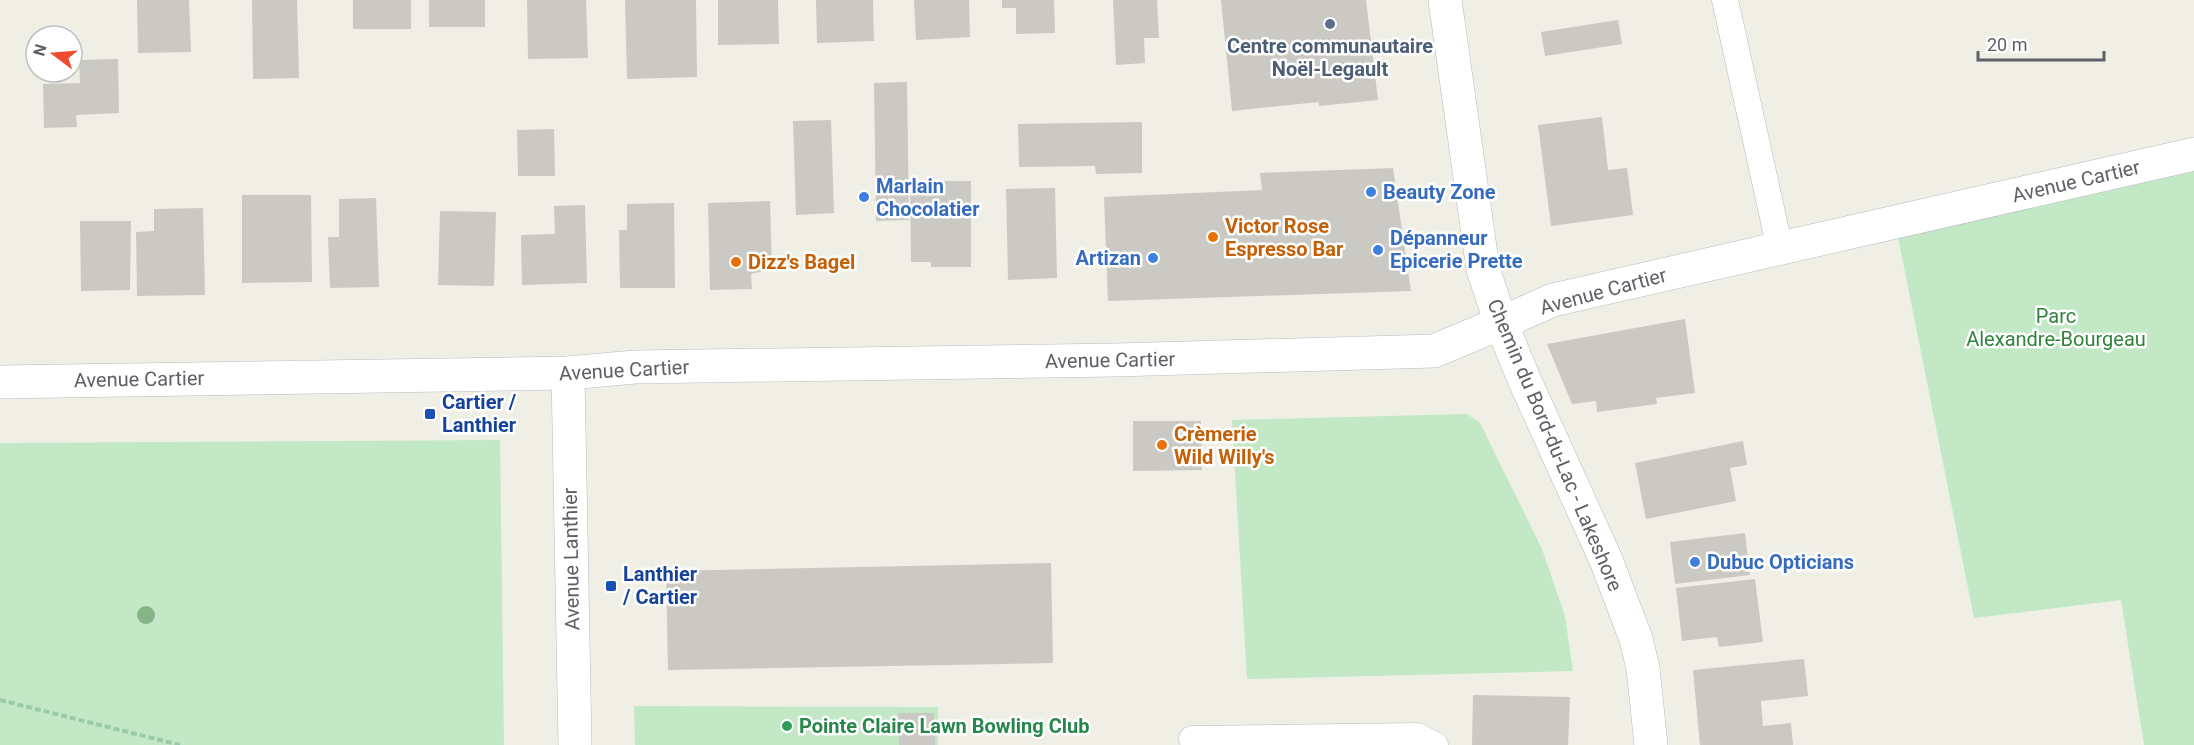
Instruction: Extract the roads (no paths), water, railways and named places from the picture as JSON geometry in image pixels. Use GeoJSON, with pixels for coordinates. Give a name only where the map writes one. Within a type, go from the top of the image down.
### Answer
{"type":"FeatureCollection","features":[{"type":"Feature","properties":{"kind":"street","name":"Chemin du Bord-du-Lac - Lakeshore"},"geometry":{"type":"LineString","coordinates":[[1445,0],[1483,268],[1501,323],[1606,560],[1635,639],[1643,668],[1651,745]]}},
{"type":"Feature","properties":{"kind":"street","name":"Avenue Cartier"},"geometry":{"type":"LineString","coordinates":[[0,382],[568,373],[635,367],[1116,360],[1434,351],[1553,300],[2194,154]]}},
{"type":"Feature","properties":{"kind":"street","name":"Avenue Lanthier"},"geometry":{"type":"LineString","coordinates":[[568,373],[575,745]]}},
{"type":"Feature","properties":{"kind":"lane"},"geometry":{"type":"LineString","coordinates":[[1725,0],[1780,249]]}},
{"type":"Feature","properties":{"kind":"lane"},"geometry":{"type":"LineString","coordinates":[[1192,738],[1417,736],[1435,745]]}},
{"type":"Feature","properties":{"kind":"place","name":"Centre communautaire Noël-Legault"},"geometry":{"type":"Point","coordinates":[1330,24]}},
{"type":"Feature","properties":{"kind":"place","name":"Beauty Zone"},"geometry":{"type":"Point","coordinates":[1371,192]}},
{"type":"Feature","properties":{"kind":"place","name":"Marlain Chocolatier"},"geometry":{"type":"Point","coordinates":[864,197]}},
{"type":"Feature","properties":{"kind":"place","name":"Victor Rose Espresso Bar"},"geometry":{"type":"Point","coordinates":[1213,237]}},
{"type":"Feature","properties":{"kind":"place","name":"Dépanneur Epicerie Prette"},"geometry":{"type":"Point","coordinates":[1378,250]}},
{"type":"Feature","properties":{"kind":"place","name":"Artizan"},"geometry":{"type":"Point","coordinates":[1153,258]}},
{"type":"Feature","properties":{"kind":"place","name":"Dizz's Bagel"},"geometry":{"type":"Point","coordinates":[736,262]}},
{"type":"Feature","properties":{"kind":"place","name":"Cartier / Lanthier"},"geometry":{"type":"Point","coordinates":[430,414]}},
{"type":"Feature","properties":{"kind":"place","name":"Crèmerie Wild Willy's"},"geometry":{"type":"Point","coordinates":[1162,445]}},
{"type":"Feature","properties":{"kind":"place","name":"Dubuc Opticians"},"geometry":{"type":"Point","coordinates":[1695,562]}},
{"type":"Feature","properties":{"kind":"place","name":"Lanthier / Cartier"},"geometry":{"type":"Point","coordinates":[611,586]}},
{"type":"Feature","properties":{"kind":"place","name":"Pointe Claire Lawn Bowling Club"},"geometry":{"type":"Point","coordinates":[787,726]}},
{"type":"Feature","properties":{"kind":"park label","name":"Parc Alexandre-Bourgeau"},"geometry":{"type":"Point","coordinates":[2056,328]}}]}
